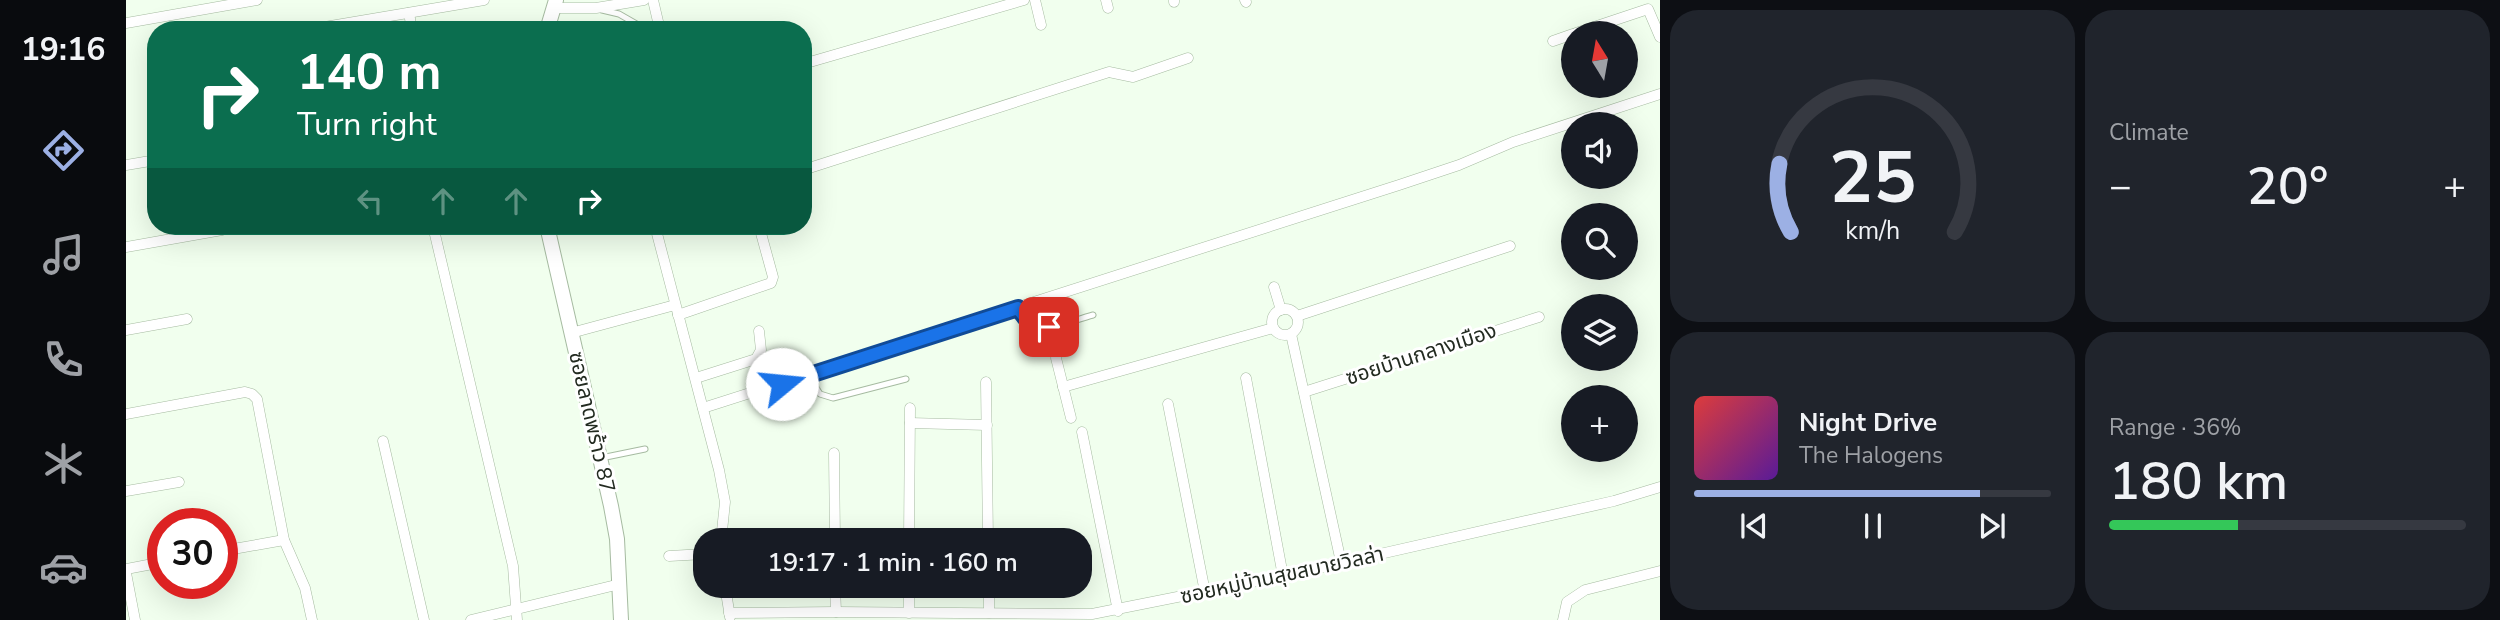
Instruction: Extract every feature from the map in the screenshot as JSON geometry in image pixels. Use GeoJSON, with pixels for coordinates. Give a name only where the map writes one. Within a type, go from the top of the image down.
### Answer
{"type":"FeatureCollection","features":[{"type":"Feature","properties":{"kind":"street"},"geometry":{"type":"LineString","coordinates":[[126,23],[257,0]]}},
{"type":"Feature","properties":{"kind":"street"},"geometry":{"type":"LineString","coordinates":[[361,21],[484,0]]}},
{"type":"Feature","properties":{"kind":"street"},"geometry":{"type":"LineString","coordinates":[[550,21],[555,4],[596,8],[644,0]]}},
{"type":"Feature","properties":{"kind":"street"},"geometry":{"type":"LineString","coordinates":[[653,0],[658,21]]}},
{"type":"Feature","properties":{"kind":"street"},"geometry":{"type":"LineString","coordinates":[[812,61],[1024,0]]}},
{"type":"Feature","properties":{"kind":"street"},"geometry":{"type":"LineString","coordinates":[[1035,0],[1041,25]]}},
{"type":"Feature","properties":{"kind":"street"},"geometry":{"type":"LineString","coordinates":[[1612,21],[1648,9],[1660,37]]}},
{"type":"Feature","properties":{"kind":"street"},"geometry":{"type":"LineString","coordinates":[[409,13],[410,21]]}},
{"type":"Feature","properties":{"kind":"street"},"geometry":{"type":"LineString","coordinates":[[1553,41],[1561,38]]}},
{"type":"Feature","properties":{"kind":"street"},"geometry":{"type":"LineString","coordinates":[[812,167],[1110,72],[1133,77],[1188,58]]}},
{"type":"Feature","properties":{"kind":"street"},"geometry":{"type":"LineString","coordinates":[[703,408],[1399,185],[1513,142],[1660,94]]}},
{"type":"Feature","properties":{"kind":"street"},"geometry":{"type":"LineString","coordinates":[[126,165],[147,162]]}},
{"type":"Feature","properties":{"kind":"street"},"geometry":{"type":"LineString","coordinates":[[126,247],[194,235]]}},
{"type":"Feature","properties":{"kind":"street"},"geometry":{"type":"LineString","coordinates":[[435,235],[513,566],[517,620]]}},
{"type":"Feature","properties":{"kind":"street","name":"ซอยลาดพร้าว 87"},"geometry":{"type":"LineString","coordinates":[[549,235],[617,539],[621,620]]}},
{"type":"Feature","properties":{"kind":"street"},"geometry":{"type":"LineString","coordinates":[[657,235],[723,486],[722,528]]}},
{"type":"Feature","properties":{"kind":"street"},"geometry":{"type":"LineString","coordinates":[[571,333],[677,310],[771,283],[773,277],[761,235]]}},
{"type":"Feature","properties":{"kind":"street"},"geometry":{"type":"LineString","coordinates":[[1297,316],[1510,246]]}},
{"type":"Feature","properties":{"kind":"street"},"geometry":{"type":"LineString","coordinates":[[1274,287],[1281,310]]}},
{"type":"Feature","properties":{"kind":"street"},"geometry":{"type":"LineString","coordinates":[[1281,310],[1290,310],[1297,316],[1297,326],[1290,334],[1280,335],[1273,328],[1273,317],[1281,310]]}},
{"type":"Feature","properties":{"kind":"street","name":"ซอยบ้านกลางเมือง"},"geometry":{"type":"LineString","coordinates":[[1304,391],[1539,317]]}},
{"type":"Feature","properties":{"kind":"street"},"geometry":{"type":"LineString","coordinates":[[126,330],[187,319]]}},
{"type":"Feature","properties":{"kind":"street"},"geometry":{"type":"LineString","coordinates":[[1063,387],[1273,328]]}},
{"type":"Feature","properties":{"kind":"street"},"geometry":{"type":"LineString","coordinates":[[696,378],[756,359],[761,350],[759,331]]}},
{"type":"Feature","properties":{"kind":"street"},"geometry":{"type":"LineString","coordinates":[[1290,334],[1341,562]]}},
{"type":"Feature","properties":{"kind":"street"},"geometry":{"type":"LineString","coordinates":[[1056,358],[1071,418]]}},
{"type":"Feature","properties":{"kind":"street"},"geometry":{"type":"LineString","coordinates":[[1246,378],[1283,576]]}},
{"type":"Feature","properties":{"kind":"street"},"geometry":{"type":"LineString","coordinates":[[986,382],[988,528]]}},
{"type":"Feature","properties":{"kind":"street"},"geometry":{"type":"LineString","coordinates":[[126,414],[245,392],[252,394],[257,400],[285,540],[305,588],[312,620]]}},
{"type":"Feature","properties":{"kind":"street"},"geometry":{"type":"LineString","coordinates":[[1168,404],[1205,592]]}},
{"type":"Feature","properties":{"kind":"street"},"geometry":{"type":"LineString","coordinates":[[909,528],[910,408]]}},
{"type":"Feature","properties":{"kind":"street"},"geometry":{"type":"LineString","coordinates":[[910,423],[987,425]]}},
{"type":"Feature","properties":{"kind":"street"},"geometry":{"type":"LineString","coordinates":[[1082,432],[1118,611]]}},
{"type":"Feature","properties":{"kind":"street"},"geometry":{"type":"LineString","coordinates":[[383,441],[424,620]]}},
{"type":"Feature","properties":{"kind":"street"},"geometry":{"type":"LineString","coordinates":[[834,453],[835,528]]}},
{"type":"Feature","properties":{"kind":"street"},"geometry":{"type":"LineString","coordinates":[[126,491],[179,482]]}},
{"type":"Feature","properties":{"kind":"street","name":"ซอยหมู่บ้านสุขสบายวิลล่า"},"geometry":{"type":"LineString","coordinates":[[730,617],[817,616],[836,612],[1078,616],[1118,611],[1614,501],[1660,487]]}},
{"type":"Feature","properties":{"kind":"street"},"geometry":{"type":"LineString","coordinates":[[238,548],[285,540]]}},
{"type":"Feature","properties":{"kind":"street"},"geometry":{"type":"LineString","coordinates":[[669,556],[693,555]]}},
{"type":"Feature","properties":{"kind":"street"},"geometry":{"type":"LineString","coordinates":[[135,620],[126,571],[147,566]]}},
{"type":"Feature","properties":{"kind":"street"},"geometry":{"type":"LineString","coordinates":[[1563,620],[1567,602],[1585,590],[1660,571]]}},
{"type":"Feature","properties":{"kind":"street"},"geometry":{"type":"LineString","coordinates":[[471,620],[620,584]]}},
{"type":"Feature","properties":{"kind":"street"},"geometry":{"type":"LineString","coordinates":[[727,598],[730,617]]}},
{"type":"Feature","properties":{"kind":"street"},"geometry":{"type":"LineString","coordinates":[[835,598],[836,612]]}},
{"type":"Feature","properties":{"kind":"street"},"geometry":{"type":"LineString","coordinates":[[909,598],[909,613]]}},
{"type":"Feature","properties":{"kind":"street"},"geometry":{"type":"LineString","coordinates":[[989,598],[989,613]]}},
{"type":"Feature","properties":{"kind":"lane"},"geometry":{"type":"LineString","coordinates":[[596,8],[619,14],[631,21]]}},
{"type":"Feature","properties":{"kind":"lane"},"geometry":{"type":"LineString","coordinates":[[1018,308],[1030,324],[1040,328],[1093,315]]}},
{"type":"Feature","properties":{"kind":"lane"},"geometry":{"type":"LineString","coordinates":[[809,376],[820,394],[833,398],[906,379]]}},
{"type":"Feature","properties":{"kind":"lane"},"geometry":{"type":"LineString","coordinates":[[601,458],[645,449]]}},
{"type":"Feature","properties":{"kind":"route"},"geometry":{"type":"LineString","coordinates":[[782,384],[1018,308],[1030,324],[1040,328],[1049,327]]}}]}
